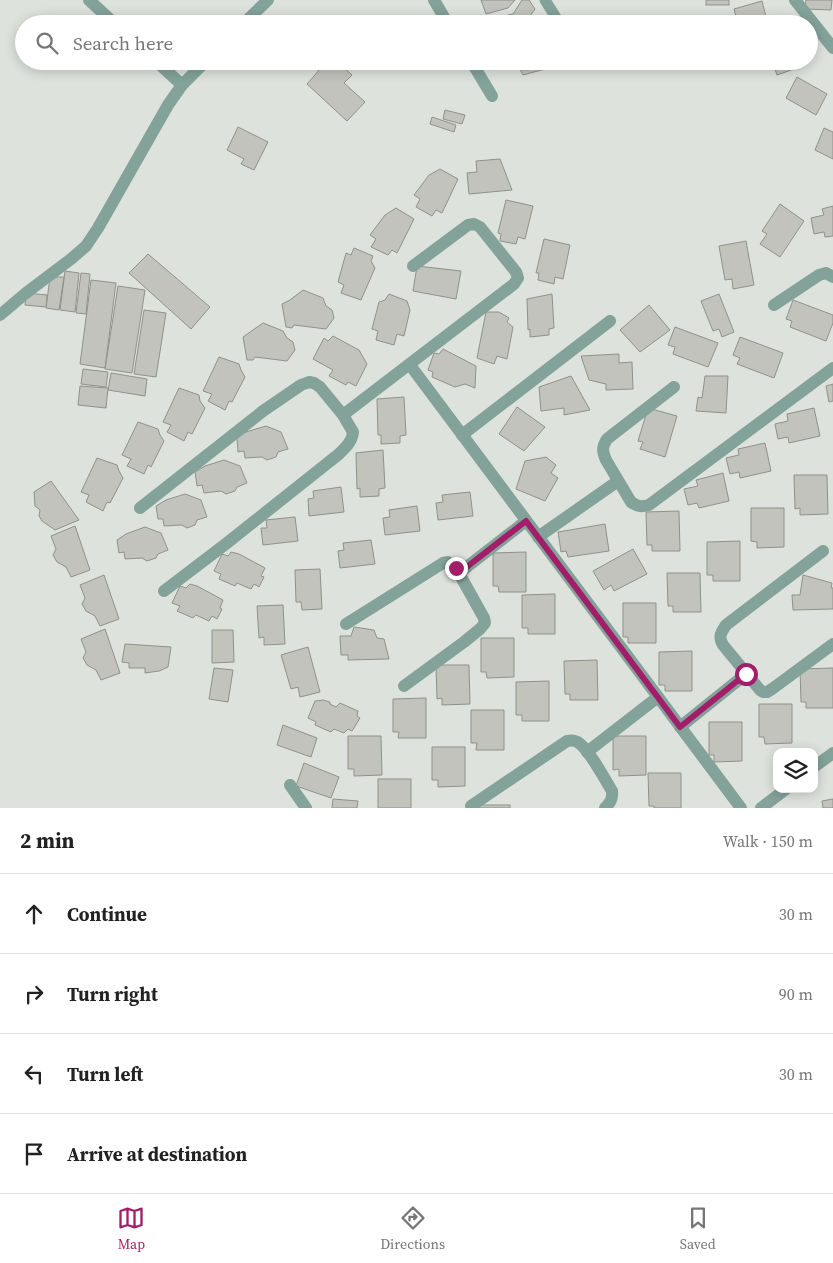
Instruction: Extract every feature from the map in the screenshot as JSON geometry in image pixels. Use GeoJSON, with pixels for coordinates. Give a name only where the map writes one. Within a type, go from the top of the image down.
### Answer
{"type":"FeatureCollection","features":[{"type":"Feature","properties":{"kind":"street"},"geometry":{"type":"LineString","coordinates":[[89,0],[105,15]]}},
{"type":"Feature","properties":{"kind":"street"},"geometry":{"type":"LineString","coordinates":[[252,15],[268,0]]}},
{"type":"Feature","properties":{"kind":"street"},"geometry":{"type":"LineString","coordinates":[[434,0],[443,15]]}},
{"type":"Feature","properties":{"kind":"street"},"geometry":{"type":"LineString","coordinates":[[795,0],[807,15]]}},
{"type":"Feature","properties":{"kind":"street"},"geometry":{"type":"LineString","coordinates":[[818,29],[833,48]]}},
{"type":"Feature","properties":{"kind":"street"},"geometry":{"type":"LineString","coordinates":[[166,70],[182,85]]}},
{"type":"Feature","properties":{"kind":"street"},"geometry":{"type":"LineString","coordinates":[[0,315],[86,246],[168,105],[182,85],[197,70]]}},
{"type":"Feature","properties":{"kind":"street"},"geometry":{"type":"LineString","coordinates":[[476,70],[492,96]]}},
{"type":"Feature","properties":{"kind":"street"},"geometry":{"type":"LineString","coordinates":[[342,415],[410,365],[514,284],[518,278],[516,272],[480,227],[474,224],[468,225],[413,266]]}},
{"type":"Feature","properties":{"kind":"street"},"geometry":{"type":"LineString","coordinates":[[774,305],[819,275],[826,273],[833,277]]}},
{"type":"Feature","properties":{"kind":"street"},"geometry":{"type":"LineString","coordinates":[[462,435],[610,321]]}},
{"type":"Feature","properties":{"kind":"street"},"geometry":{"type":"LineString","coordinates":[[410,365],[741,808]]}},
{"type":"Feature","properties":{"kind":"street"},"geometry":{"type":"LineString","coordinates":[[674,386],[607,439],[603,445],[606,460],[636,506],[650,505],[833,368]]}},
{"type":"Feature","properties":{"kind":"street"},"geometry":{"type":"LineString","coordinates":[[140,508],[263,411],[301,385],[309,382],[320,387],[353,432],[352,439],[347,446],[227,543],[164,591]]}},
{"type":"Feature","properties":{"kind":"street"},"geometry":{"type":"LineString","coordinates":[[538,537],[618,480]]}},
{"type":"Feature","properties":{"kind":"street"},"geometry":{"type":"LineString","coordinates":[[459,573],[526,521]]}},
{"type":"Feature","properties":{"kind":"street"},"geometry":{"type":"LineString","coordinates":[[823,552],[726,625],[721,632],[720,639],[722,645],[763,692],[772,689],[833,644]]}},
{"type":"Feature","properties":{"kind":"street"},"geometry":{"type":"LineString","coordinates":[[346,624],[443,563],[448,562],[452,564],[484,618],[484,623],[480,629],[464,642],[404,686]]}},
{"type":"Feature","properties":{"kind":"street"},"geometry":{"type":"LineString","coordinates":[[680,727],[746,674]]}},
{"type":"Feature","properties":{"kind":"street"},"geometry":{"type":"LineString","coordinates":[[587,752],[658,698]]}},
{"type":"Feature","properties":{"kind":"street"},"geometry":{"type":"LineString","coordinates":[[471,806],[567,741],[572,740],[587,752],[612,791],[613,797],[605,808]]}},
{"type":"Feature","properties":{"kind":"street"},"geometry":{"type":"LineString","coordinates":[[818,764],[833,753]]}},
{"type":"Feature","properties":{"kind":"street"},"geometry":{"type":"LineString","coordinates":[[290,785],[306,808]]}},
{"type":"Feature","properties":{"kind":"street"},"geometry":{"type":"LineString","coordinates":[[761,808],[781,793]]}},
{"type":"Feature","properties":{"kind":"lane"},"geometry":{"type":"LineString","coordinates":[[545,0],[554,15]]}},
{"type":"Feature","properties":{"kind":"building"},"geometry":{"type":"Polygon","coordinates":[[[481,0],[515,0],[508,8],[486,14],[481,0]]]}},
{"type":"Feature","properties":{"kind":"building"},"geometry":{"type":"Polygon","coordinates":[[[522,0],[529,0],[535,9],[531,15],[509,15],[513,14],[522,0]]]}},
{"type":"Feature","properties":{"kind":"building"},"geometry":{"type":"Polygon","coordinates":[[[706,0],[729,0],[729,5],[706,5],[706,0]]]}},
{"type":"Feature","properties":{"kind":"building"},"geometry":{"type":"Polygon","coordinates":[[[806,0],[832,0],[831,10],[805,9],[806,0]]]}},
{"type":"Feature","properties":{"kind":"building"},"geometry":{"type":"Polygon","coordinates":[[[762,1],[766,15],[736,15],[734,9],[762,1]]]}},
{"type":"Feature","properties":{"kind":"building"},"geometry":{"type":"Polygon","coordinates":[[[319,70],[347,70],[352,75],[344,83],[365,102],[347,121],[307,84],[319,70]]]}},
{"type":"Feature","properties":{"kind":"building"},"geometry":{"type":"Polygon","coordinates":[[[520,70],[541,70],[523,75],[520,70]]]}},
{"type":"Feature","properties":{"kind":"building"},"geometry":{"type":"Polygon","coordinates":[[[775,70],[791,70],[777,75],[775,70]]]}},
{"type":"Feature","properties":{"kind":"building"},"geometry":{"type":"Polygon","coordinates":[[[797,77],[827,94],[816,115],[786,98],[797,77]]]}},
{"type":"Feature","properties":{"kind":"building"},"geometry":{"type":"Polygon","coordinates":[[[445,110],[465,115],[462,124],[443,119],[445,110]]]}},
{"type":"Feature","properties":{"kind":"building"},"geometry":{"type":"Polygon","coordinates":[[[432,117],[456,125],[454,132],[430,124],[432,117]]]}},
{"type":"Feature","properties":{"kind":"building"},"geometry":{"type":"Polygon","coordinates":[[[238,127],[268,142],[254,170],[241,164],[244,159],[227,150],[238,127]]]}},
{"type":"Feature","properties":{"kind":"building"},"geometry":{"type":"Polygon","coordinates":[[[824,128],[833,132],[833,159],[815,150],[824,128]]]}},
{"type":"Feature","properties":{"kind":"building"},"geometry":{"type":"Polygon","coordinates":[[[500,159],[512,190],[469,194],[467,173],[477,172],[476,161],[500,159]]]}},
{"type":"Feature","properties":{"kind":"building"},"geometry":{"type":"Polygon","coordinates":[[[440,169],[458,179],[442,213],[436,210],[432,216],[416,207],[420,199],[414,195],[429,175],[440,169]]]}},
{"type":"Feature","properties":{"kind":"building"},"geometry":{"type":"Polygon","coordinates":[[[506,200],[533,206],[525,239],[518,237],[516,244],[500,241],[501,234],[498,233],[506,200]]]}},
{"type":"Feature","properties":{"kind":"building"},"geometry":{"type":"Polygon","coordinates":[[[780,204],[804,221],[780,257],[760,244],[767,234],[762,231],[780,204]]]}},
{"type":"Feature","properties":{"kind":"building"},"geometry":{"type":"Polygon","coordinates":[[[833,206],[833,236],[825,237],[824,232],[814,234],[811,218],[824,215],[822,209],[833,206]]]}},
{"type":"Feature","properties":{"kind":"building"},"geometry":{"type":"Polygon","coordinates":[[[396,208],[414,219],[397,253],[392,250],[388,255],[371,247],[376,239],[370,235],[385,215],[396,208]]]}},
{"type":"Feature","properties":{"kind":"building"},"geometry":{"type":"Polygon","coordinates":[[[544,239],[570,245],[563,279],[555,277],[554,284],[538,280],[539,273],[536,273],[544,239]]]}},
{"type":"Feature","properties":{"kind":"building"},"geometry":{"type":"Polygon","coordinates":[[[746,241],[754,285],[733,289],[732,279],[725,280],[719,246],[746,241]]]}},
{"type":"Feature","properties":{"kind":"building"},"geometry":{"type":"Polygon","coordinates":[[[354,248],[373,256],[371,261],[375,268],[361,300],[341,293],[344,285],[338,282],[346,253],[351,255],[354,248]]]}},
{"type":"Feature","properties":{"kind":"building"},"geometry":{"type":"Polygon","coordinates":[[[148,254],[210,307],[191,329],[129,273],[148,254]]]}},
{"type":"Feature","properties":{"kind":"building"},"geometry":{"type":"Polygon","coordinates":[[[417,266],[461,271],[456,299],[413,291],[417,266]]]}},
{"type":"Feature","properties":{"kind":"building"},"geometry":{"type":"Polygon","coordinates":[[[65,271],[79,273],[75,312],[60,310],[65,271]]]}},
{"type":"Feature","properties":{"kind":"building"},"geometry":{"type":"Polygon","coordinates":[[[81,273],[90,274],[86,314],[76,313],[81,273]]]}},
{"type":"Feature","properties":{"kind":"building"},"geometry":{"type":"Polygon","coordinates":[[[50,277],[64,277],[59,310],[46,308],[50,277]]]}},
{"type":"Feature","properties":{"kind":"building"},"geometry":{"type":"Polygon","coordinates":[[[91,280],[116,283],[105,368],[80,364],[91,280]]]}},
{"type":"Feature","properties":{"kind":"building"},"geometry":{"type":"Polygon","coordinates":[[[118,286],[145,290],[132,373],[105,369],[118,286]]]}},
{"type":"Feature","properties":{"kind":"building"},"geometry":{"type":"Polygon","coordinates":[[[303,290],[323,298],[326,306],[332,310],[334,318],[326,329],[294,325],[292,328],[286,327],[282,304],[303,290]]]}},
{"type":"Feature","properties":{"kind":"building"},"geometry":{"type":"Polygon","coordinates":[[[26,293],[47,295],[46,307],[25,305],[26,293]]]}},
{"type":"Feature","properties":{"kind":"building"},"geometry":{"type":"Polygon","coordinates":[[[389,294],[407,301],[410,310],[404,336],[397,334],[394,345],[376,340],[378,331],[372,329],[379,302],[385,300],[389,294]]]}},
{"type":"Feature","properties":{"kind":"building"},"geometry":{"type":"Polygon","coordinates":[[[552,294],[554,328],[549,329],[549,335],[530,337],[527,299],[552,294]]]}},
{"type":"Feature","properties":{"kind":"building"},"geometry":{"type":"Polygon","coordinates":[[[719,294],[734,332],[722,337],[719,329],[713,331],[701,301],[719,294]]]}},
{"type":"Feature","properties":{"kind":"building"},"geometry":{"type":"Polygon","coordinates":[[[793,300],[833,315],[833,323],[826,341],[790,327],[792,321],[786,319],[793,300]]]}},
{"type":"Feature","properties":{"kind":"building"},"geometry":{"type":"Polygon","coordinates":[[[649,305],[670,330],[640,352],[620,330],[649,305]]]}},
{"type":"Feature","properties":{"kind":"building"},"geometry":{"type":"Polygon","coordinates":[[[144,310],[166,313],[156,377],[134,374],[144,310]]]}},
{"type":"Feature","properties":{"kind":"building"},"geometry":{"type":"Polygon","coordinates":[[[486,312],[499,312],[509,318],[507,322],[513,327],[507,359],[497,356],[494,364],[477,358],[486,312]]]}},
{"type":"Feature","properties":{"kind":"building"},"geometry":{"type":"Polygon","coordinates":[[[263,323],[283,331],[287,338],[293,342],[295,350],[287,361],[255,357],[253,360],[247,360],[243,337],[263,323]]]}},
{"type":"Feature","properties":{"kind":"building"},"geometry":{"type":"Polygon","coordinates":[[[675,327],[718,343],[708,367],[673,354],[675,347],[668,345],[675,327]]]}},
{"type":"Feature","properties":{"kind":"building"},"geometry":{"type":"Polygon","coordinates":[[[333,336],[359,350],[367,364],[356,386],[348,382],[346,385],[329,376],[333,370],[313,359],[324,338],[328,341],[333,336]]]}},
{"type":"Feature","properties":{"kind":"building"},"geometry":{"type":"Polygon","coordinates":[[[740,337],[783,353],[774,378],[737,364],[740,358],[733,355],[740,337]]]}},
{"type":"Feature","properties":{"kind":"building"},"geometry":{"type":"Polygon","coordinates":[[[443,349],[476,366],[475,388],[465,384],[455,387],[432,377],[433,372],[428,370],[434,353],[439,354],[443,349]]]}},
{"type":"Feature","properties":{"kind":"building"},"geometry":{"type":"Polygon","coordinates":[[[619,354],[619,363],[632,362],[633,389],[606,390],[606,384],[589,380],[581,356],[619,354]]]}},
{"type":"Feature","properties":{"kind":"building"},"geometry":{"type":"Polygon","coordinates":[[[219,357],[239,364],[245,377],[232,402],[229,401],[225,410],[208,401],[212,394],[203,391],[219,357]]]}},
{"type":"Feature","properties":{"kind":"building"},"geometry":{"type":"Polygon","coordinates":[[[83,369],[108,372],[106,387],[81,384],[83,369]]]}},
{"type":"Feature","properties":{"kind":"building"},"geometry":{"type":"Polygon","coordinates":[[[111,373],[147,379],[145,396],[108,390],[111,373]]]}},
{"type":"Feature","properties":{"kind":"building"},"geometry":{"type":"Polygon","coordinates":[[[571,376],[590,410],[564,415],[564,408],[541,411],[539,387],[571,376]]]}},
{"type":"Feature","properties":{"kind":"building"},"geometry":{"type":"Polygon","coordinates":[[[705,376],[728,376],[726,413],[696,411],[698,397],[702,398],[705,376]]]}},
{"type":"Feature","properties":{"kind":"building"},"geometry":{"type":"Polygon","coordinates":[[[833,384],[833,401],[829,402],[826,386],[833,384]]]}},
{"type":"Feature","properties":{"kind":"building"},"geometry":{"type":"Polygon","coordinates":[[[80,386],[108,388],[106,408],[78,405],[80,386]]]}},
{"type":"Feature","properties":{"kind":"building"},"geometry":{"type":"Polygon","coordinates":[[[179,388],[199,395],[200,401],[205,408],[192,434],[188,432],[184,441],[167,432],[171,425],[163,422],[179,388]]]}},
{"type":"Feature","properties":{"kind":"building"},"geometry":{"type":"Polygon","coordinates":[[[404,397],[406,435],[400,436],[400,443],[381,444],[381,435],[378,435],[377,399],[404,397]]]}},
{"type":"Feature","properties":{"kind":"building"},"geometry":{"type":"Polygon","coordinates":[[[517,407],[545,427],[524,451],[499,434],[517,407]]]}},
{"type":"Feature","properties":{"kind":"building"},"geometry":{"type":"Polygon","coordinates":[[[648,408],[677,416],[665,457],[640,449],[643,442],[638,441],[648,408]]]}},
{"type":"Feature","properties":{"kind":"building"},"geometry":{"type":"Polygon","coordinates":[[[814,408],[820,436],[789,443],[788,437],[778,439],[775,424],[788,421],[787,414],[814,408]]]}},
{"type":"Feature","properties":{"kind":"building"},"geometry":{"type":"Polygon","coordinates":[[[138,422],[158,429],[164,441],[151,467],[148,465],[144,474],[127,466],[131,459],[122,455],[138,422]]]}},
{"type":"Feature","properties":{"kind":"building"},"geometry":{"type":"Polygon","coordinates":[[[266,426],[281,432],[288,449],[278,452],[276,457],[267,460],[262,457],[245,458],[244,451],[238,452],[237,438],[246,432],[266,426]]]}},
{"type":"Feature","properties":{"kind":"building"},"geometry":{"type":"Polygon","coordinates":[[[765,443],[771,471],[740,478],[739,472],[730,474],[726,458],[739,455],[738,449],[765,443]]]}},
{"type":"Feature","properties":{"kind":"building"},"geometry":{"type":"Polygon","coordinates":[[[383,450],[385,488],[379,489],[379,496],[360,497],[360,488],[357,489],[356,453],[383,450]]]}},
{"type":"Feature","properties":{"kind":"building"},"geometry":{"type":"Polygon","coordinates":[[[546,457],[556,465],[551,473],[558,478],[545,501],[516,489],[525,461],[546,457]]]}},
{"type":"Feature","properties":{"kind":"building"},"geometry":{"type":"Polygon","coordinates":[[[97,458],[117,465],[123,478],[110,503],[107,502],[103,511],[86,502],[89,495],[81,492],[97,458]]]}},
{"type":"Feature","properties":{"kind":"building"},"geometry":{"type":"Polygon","coordinates":[[[224,460],[240,466],[247,483],[237,487],[235,491],[226,494],[221,491],[204,493],[202,485],[197,486],[195,472],[205,466],[224,460]]]}},
{"type":"Feature","properties":{"kind":"building"},"geometry":{"type":"Polygon","coordinates":[[[723,473],[729,501],[699,508],[697,503],[688,505],[684,489],[698,486],[696,480],[723,473]]]}},
{"type":"Feature","properties":{"kind":"building"},"geometry":{"type":"Polygon","coordinates":[[[794,475],[827,475],[828,514],[800,515],[800,508],[795,509],[794,475]]]}},
{"type":"Feature","properties":{"kind":"building"},"geometry":{"type":"Polygon","coordinates":[[[51,481],[79,520],[55,530],[42,521],[39,516],[40,510],[35,506],[34,492],[51,481]]]}},
{"type":"Feature","properties":{"kind":"building"},"geometry":{"type":"Polygon","coordinates":[[[341,487],[344,512],[309,516],[308,499],[314,498],[313,491],[341,487]]]}},
{"type":"Feature","properties":{"kind":"building"},"geometry":{"type":"Polygon","coordinates":[[[470,492],[473,516],[438,520],[436,503],[443,502],[442,495],[470,492]]]}},
{"type":"Feature","properties":{"kind":"building"},"geometry":{"type":"Polygon","coordinates":[[[185,494],[201,500],[207,517],[197,520],[195,525],[187,528],[182,525],[164,526],[163,519],[158,519],[156,506],[166,500],[185,494]]]}},
{"type":"Feature","properties":{"kind":"building"},"geometry":{"type":"Polygon","coordinates":[[[417,506],[420,531],[385,535],[383,518],[390,517],[389,510],[417,506]]]}},
{"type":"Feature","properties":{"kind":"building"},"geometry":{"type":"Polygon","coordinates":[[[751,508],[784,508],[784,547],[757,548],[757,542],[751,541],[751,508]]]}},
{"type":"Feature","properties":{"kind":"building"},"geometry":{"type":"Polygon","coordinates":[[[679,511],[680,551],[652,551],[652,545],[647,545],[646,512],[679,511]]]}},
{"type":"Feature","properties":{"kind":"building"},"geometry":{"type":"Polygon","coordinates":[[[295,517],[298,541],[263,545],[261,528],[267,528],[266,520],[295,517]]]}},
{"type":"Feature","properties":{"kind":"building"},"geometry":{"type":"Polygon","coordinates":[[[605,524],[609,551],[568,557],[566,551],[561,552],[558,532],[605,524]]]}},
{"type":"Feature","properties":{"kind":"building"},"geometry":{"type":"Polygon","coordinates":[[[75,526],[90,570],[71,577],[66,567],[57,562],[53,555],[56,549],[51,536],[75,526]]]}},
{"type":"Feature","properties":{"kind":"building"},"geometry":{"type":"Polygon","coordinates":[[[145,527],[161,533],[168,550],[158,554],[156,558],[147,561],[142,558],[125,559],[124,552],[119,553],[117,540],[126,534],[145,527]]]}},
{"type":"Feature","properties":{"kind":"building"},"geometry":{"type":"Polygon","coordinates":[[[371,540],[375,564],[340,568],[338,551],[344,550],[343,543],[371,540]]]}},
{"type":"Feature","properties":{"kind":"building"},"geometry":{"type":"Polygon","coordinates":[[[740,541],[740,581],[713,581],[713,575],[707,575],[707,542],[740,541]]]}},
{"type":"Feature","properties":{"kind":"building"},"geometry":{"type":"Polygon","coordinates":[[[633,549],[647,574],[614,591],[611,585],[604,590],[593,571],[633,549]]]}},
{"type":"Feature","properties":{"kind":"building"},"geometry":{"type":"Polygon","coordinates":[[[231,552],[239,554],[265,568],[261,576],[264,577],[259,587],[254,584],[251,589],[237,583],[235,586],[219,579],[221,574],[214,571],[222,554],[228,556],[231,552]]]}},
{"type":"Feature","properties":{"kind":"building"},"geometry":{"type":"Polygon","coordinates":[[[526,552],[526,592],[499,592],[498,586],[493,586],[493,553],[526,552]]]}},
{"type":"Feature","properties":{"kind":"building"},"geometry":{"type":"Polygon","coordinates":[[[320,569],[322,609],[302,610],[301,602],[296,602],[295,570],[320,569]]]}},
{"type":"Feature","properties":{"kind":"building"},"geometry":{"type":"Polygon","coordinates":[[[667,573],[700,573],[701,612],[673,612],[673,606],[668,606],[667,573]]]}},
{"type":"Feature","properties":{"kind":"building"},"geometry":{"type":"Polygon","coordinates":[[[104,575],[119,619],[100,626],[95,616],[86,611],[82,604],[85,598],[80,585],[104,575]]]}},
{"type":"Feature","properties":{"kind":"building"},"geometry":{"type":"Polygon","coordinates":[[[803,575],[832,583],[833,609],[793,610],[792,595],[800,595],[803,575]]]}},
{"type":"Feature","properties":{"kind":"building"},"geometry":{"type":"Polygon","coordinates":[[[190,584],[223,600],[220,608],[222,609],[217,619],[212,616],[209,621],[196,615],[193,618],[177,611],[180,606],[172,603],[180,586],[186,588],[190,584]]]}},
{"type":"Feature","properties":{"kind":"building"},"geometry":{"type":"Polygon","coordinates":[[[555,594],[555,634],[528,634],[528,628],[522,628],[522,595],[555,594]]]}},
{"type":"Feature","properties":{"kind":"building"},"geometry":{"type":"Polygon","coordinates":[[[623,603],[656,603],[656,643],[628,643],[628,637],[623,637],[623,603]]]}},
{"type":"Feature","properties":{"kind":"building"},"geometry":{"type":"Polygon","coordinates":[[[283,605],[285,644],[264,645],[264,637],[259,638],[257,606],[283,605]]]}},
{"type":"Feature","properties":{"kind":"building"},"geometry":{"type":"Polygon","coordinates":[[[354,627],[374,630],[377,638],[384,639],[389,659],[348,660],[348,655],[341,655],[340,636],[351,636],[354,627]]]}},
{"type":"Feature","properties":{"kind":"building"},"geometry":{"type":"Polygon","coordinates":[[[105,629],[120,673],[101,680],[96,670],[87,665],[83,658],[86,652],[81,639],[105,629]]]}},
{"type":"Feature","properties":{"kind":"building"},"geometry":{"type":"Polygon","coordinates":[[[212,630],[233,630],[234,662],[212,663],[212,630]]]}},
{"type":"Feature","properties":{"kind":"building"},"geometry":{"type":"Polygon","coordinates":[[[481,638],[514,638],[514,677],[487,678],[486,672],[481,672],[481,638]]]}},
{"type":"Feature","properties":{"kind":"building"},"geometry":{"type":"Polygon","coordinates":[[[125,644],[171,647],[168,667],[159,671],[145,673],[145,668],[129,668],[129,663],[122,662],[125,644]]]}},
{"type":"Feature","properties":{"kind":"building"},"geometry":{"type":"Polygon","coordinates":[[[308,647],[320,692],[300,697],[298,687],[291,689],[281,655],[308,647]]]}},
{"type":"Feature","properties":{"kind":"building"},"geometry":{"type":"Polygon","coordinates":[[[692,651],[692,691],[665,691],[665,685],[659,685],[659,652],[692,651]]]}},
{"type":"Feature","properties":{"kind":"building"},"geometry":{"type":"Polygon","coordinates":[[[597,660],[598,700],[570,700],[570,694],[565,694],[564,661],[597,660]]]}},
{"type":"Feature","properties":{"kind":"building"},"geometry":{"type":"Polygon","coordinates":[[[436,665],[469,665],[470,704],[442,705],[442,698],[437,699],[436,665]]]}},
{"type":"Feature","properties":{"kind":"building"},"geometry":{"type":"Polygon","coordinates":[[[214,668],[233,670],[228,702],[209,699],[214,668]]]}},
{"type":"Feature","properties":{"kind":"building"},"geometry":{"type":"Polygon","coordinates":[[[833,668],[833,708],[806,708],[806,702],[801,702],[800,669],[833,668]]]}},
{"type":"Feature","properties":{"kind":"building"},"geometry":{"type":"Polygon","coordinates":[[[549,681],[549,721],[522,721],[522,715],[516,715],[516,682],[549,681]]]}},
{"type":"Feature","properties":{"kind":"building"},"geometry":{"type":"Polygon","coordinates":[[[426,698],[426,738],[398,738],[399,732],[393,732],[393,699],[426,698]]]}},
{"type":"Feature","properties":{"kind":"building"},"geometry":{"type":"Polygon","coordinates":[[[323,700],[330,702],[330,704],[336,707],[340,703],[358,711],[357,716],[360,718],[352,731],[348,729],[344,733],[334,729],[331,732],[315,725],[316,722],[308,718],[315,701],[323,700]]]}},
{"type":"Feature","properties":{"kind":"building"},"geometry":{"type":"Polygon","coordinates":[[[759,704],[792,704],[792,743],[765,744],[764,737],[759,737],[759,704]]]}},
{"type":"Feature","properties":{"kind":"building"},"geometry":{"type":"Polygon","coordinates":[[[471,710],[504,710],[504,750],[476,750],[477,743],[471,743],[471,710]]]}},
{"type":"Feature","properties":{"kind":"building"},"geometry":{"type":"Polygon","coordinates":[[[709,722],[742,722],[742,761],[714,762],[714,755],[709,755],[709,722]]]}},
{"type":"Feature","properties":{"kind":"building"},"geometry":{"type":"Polygon","coordinates":[[[283,725],[317,738],[311,757],[277,745],[283,725]]]}},
{"type":"Feature","properties":{"kind":"building"},"geometry":{"type":"Polygon","coordinates":[[[348,736],[381,736],[382,775],[354,776],[354,769],[348,769],[348,736]]]}},
{"type":"Feature","properties":{"kind":"building"},"geometry":{"type":"Polygon","coordinates":[[[613,736],[646,736],[646,775],[619,776],[619,769],[613,770],[613,736]]]}},
{"type":"Feature","properties":{"kind":"building"},"geometry":{"type":"Polygon","coordinates":[[[432,747],[465,747],[465,786],[438,787],[438,780],[432,780],[432,747]]]}},
{"type":"Feature","properties":{"kind":"building"},"geometry":{"type":"Polygon","coordinates":[[[304,763],[339,777],[331,798],[296,786],[304,763]]]}},
{"type":"Feature","properties":{"kind":"building"},"geometry":{"type":"Polygon","coordinates":[[[648,773],[681,773],[681,808],[654,808],[654,806],[649,806],[648,773]]]}},
{"type":"Feature","properties":{"kind":"building"},"geometry":{"type":"Polygon","coordinates":[[[378,779],[411,779],[411,808],[378,808],[378,779]]]}},
{"type":"Feature","properties":{"kind":"building"},"geometry":{"type":"Polygon","coordinates":[[[333,799],[358,801],[357,808],[332,808],[333,799]]]}},
{"type":"Feature","properties":{"kind":"building"},"geometry":{"type":"Polygon","coordinates":[[[833,799],[833,808],[823,808],[822,801],[833,799]]]}},
{"type":"Feature","properties":{"kind":"building"},"geometry":{"type":"Polygon","coordinates":[[[477,805],[510,805],[510,808],[477,808],[477,805]]]}},
{"type":"Feature","properties":{"kind":"route"},"geometry":{"type":"LineString","coordinates":[[456,568],[459,573],[526,521],[680,727],[746,674]]}}]}
